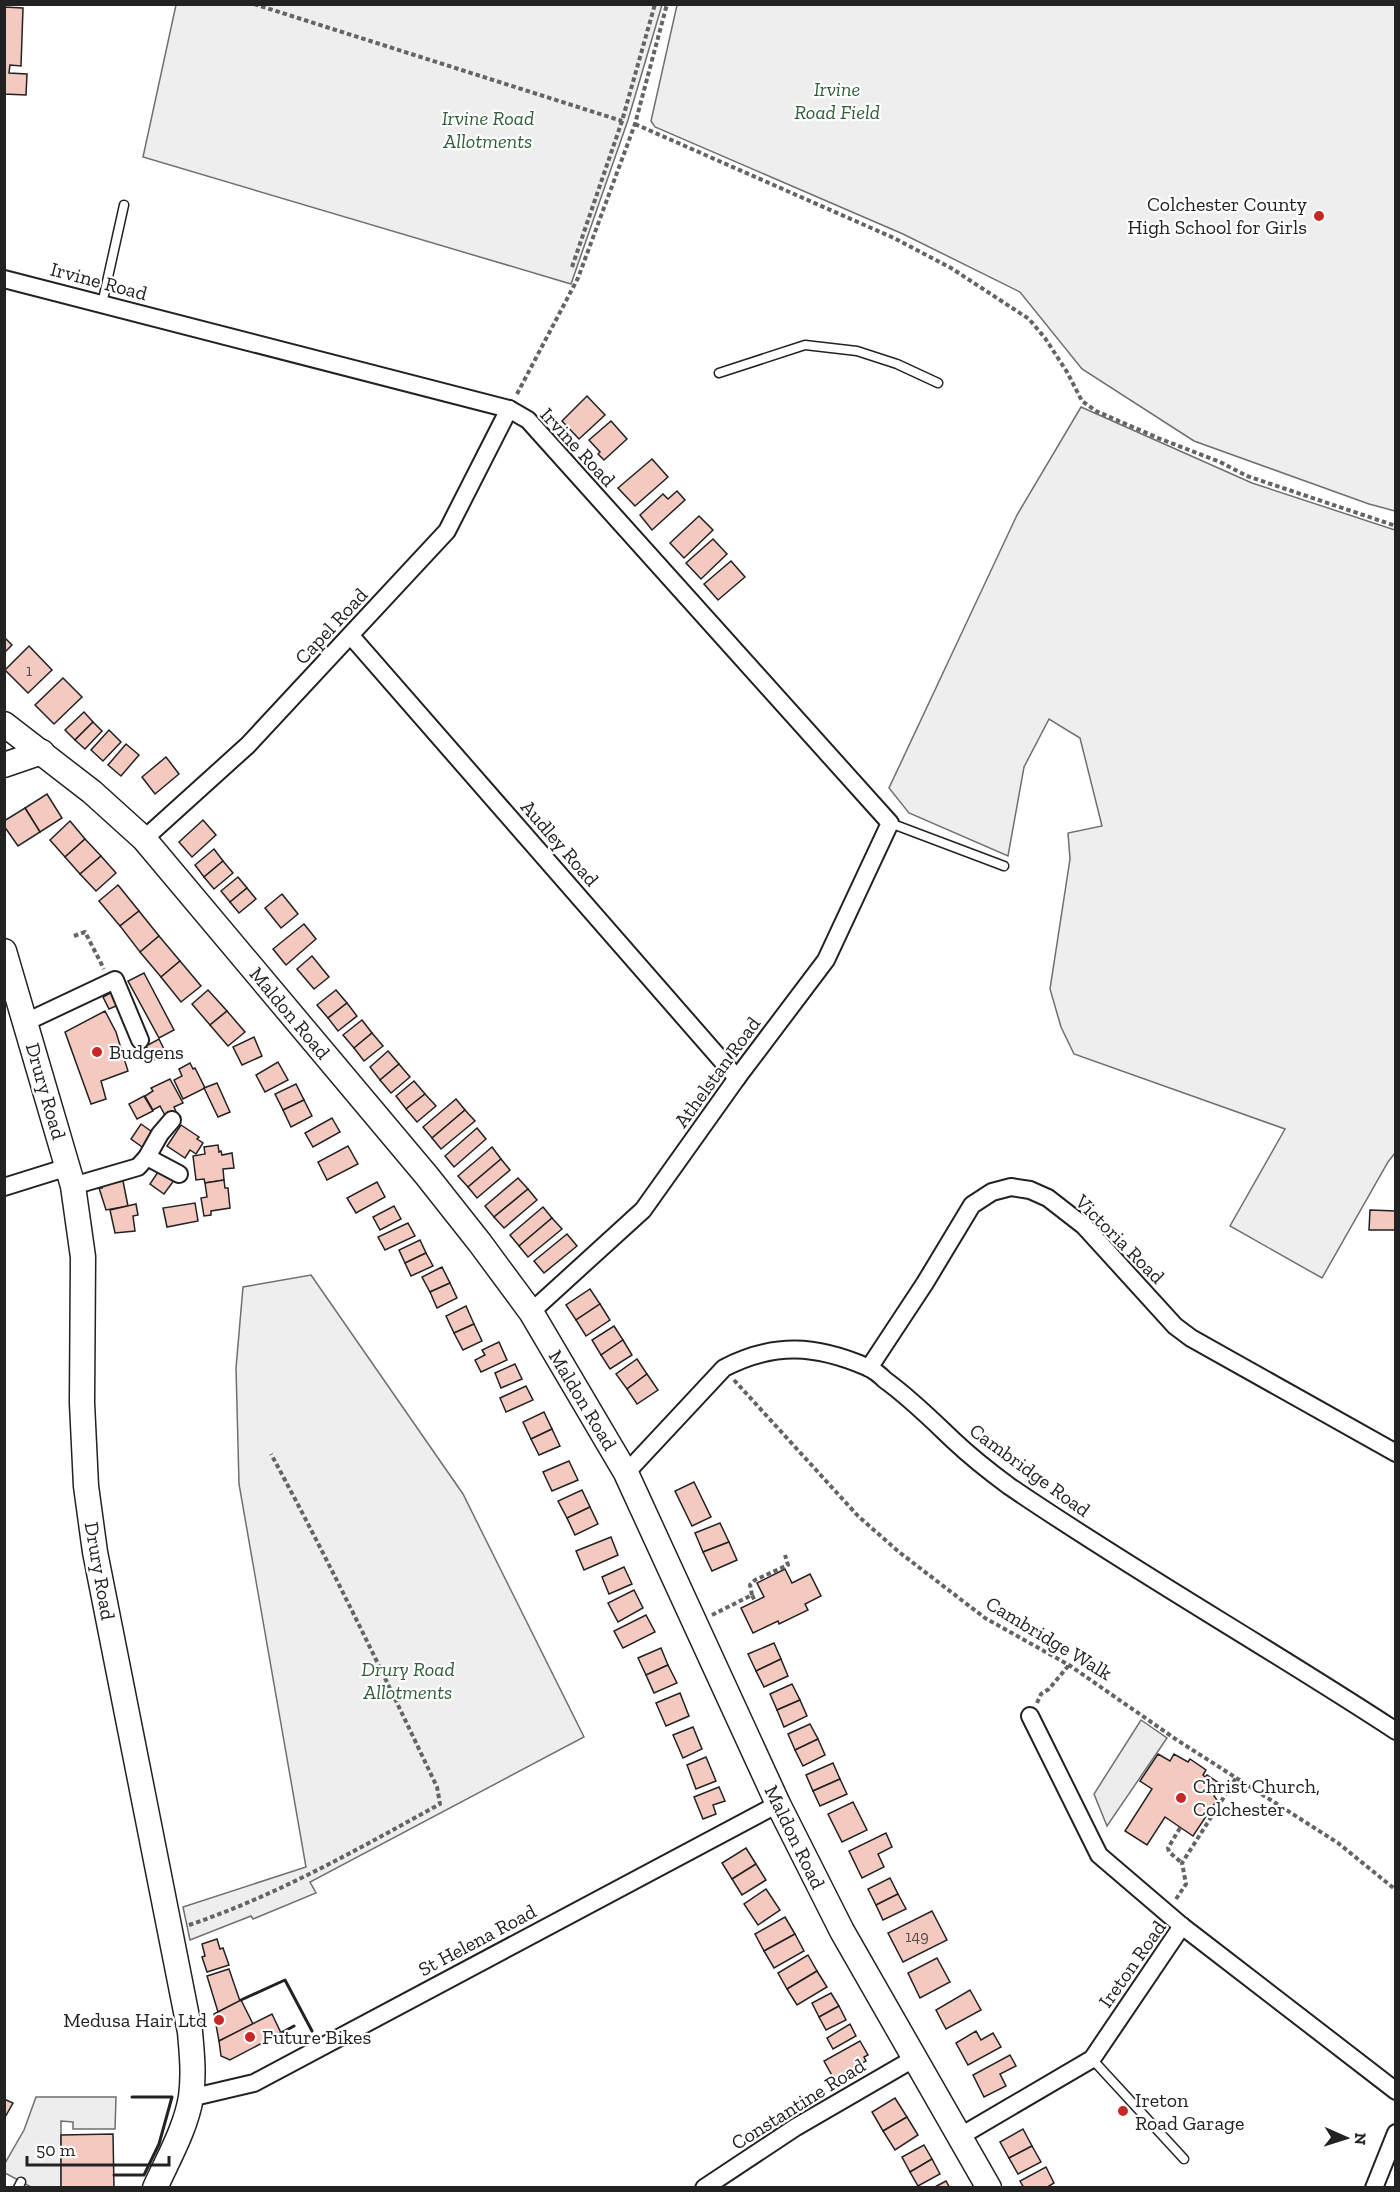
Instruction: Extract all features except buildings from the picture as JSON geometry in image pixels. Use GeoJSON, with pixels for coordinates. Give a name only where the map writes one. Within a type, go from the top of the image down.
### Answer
{"type":"FeatureCollection","features":[{"type":"Feature","properties":{"kind":"main road","name":"Maldon Road"},"geometry":{"type":"LineString","coordinates":[[7,726],[92,792],[144,839],[427,1176],[480,1242],[531,1312],[626,1473],[778,1804],[842,1931],[989,2187]]}},
{"type":"Feature","properties":{"kind":"main road"},"geometry":{"type":"LineString","coordinates":[[4,765],[42,752]]}},
{"type":"Feature","properties":{"kind":"main road","name":"Drury Road"},"geometry":{"type":"LineString","coordinates":[[4,951],[71,1176],[83,1257],[82,1403],[86,1486],[95,1552],[190,2032],[193,2067],[190,2098],[185,2119],[155,2187]]}},
{"type":"Feature","properties":{"kind":"street","name":"Irvine Road"},"geometry":{"type":"LineString","coordinates":[[4,279],[509,410],[528,420],[891,823]]}},
{"type":"Feature","properties":{"kind":"street","name":"Capel Road"},"geometry":{"type":"LineString","coordinates":[[144,839],[248,745],[447,531],[482,467],[509,410]]}},
{"type":"Feature","properties":{"kind":"street","name":"Audley Road"},"geometry":{"type":"LineString","coordinates":[[351,636],[737,1078]]}},
{"type":"Feature","properties":{"kind":"street","name":"Athelstan Road"},"geometry":{"type":"LineString","coordinates":[[531,1312],[643,1210],[737,1078],[826,960],[891,823]]}},
{"type":"Feature","properties":{"kind":"street"},"geometry":{"type":"LineString","coordinates":[[26,1022],[116,980],[140,1040]]}},
{"type":"Feature","properties":{"kind":"street"},"geometry":{"type":"LineString","coordinates":[[4,1187],[138,1167],[172,1120]]}},
{"type":"Feature","properties":{"kind":"street"},"geometry":{"type":"LineString","coordinates":[[147,1157],[179,1174]]}},
{"type":"Feature","properties":{"kind":"street","name":"Victoria Road"},"geometry":{"type":"LineString","coordinates":[[869,1368],[925,1283],[972,1205],[992,1192],[1011,1187],[1030,1190],[1048,1198],[1084,1226],[1175,1326],[1191,1338],[1395,1453]]}},
{"type":"Feature","properties":{"kind":"street","name":"Cambridge Road"},"geometry":{"type":"LineString","coordinates":[[626,1473],[724,1368],[741,1359],[759,1354],[797,1349],[821,1351],[869,1368],[906,1395],[956,1443],[1007,1484],[1112,1555],[1395,1731]]}},
{"type":"Feature","properties":{"kind":"street"},"geometry":{"type":"LineString","coordinates":[[1030,1716],[1099,1856],[1182,1926]]}},
{"type":"Feature","properties":{"kind":"street","name":"St Helena Road"},"geometry":{"type":"LineString","coordinates":[[190,2098],[254,2083],[778,1804]]}},
{"type":"Feature","properties":{"kind":"street","name":"Ireton Road"},"geometry":{"type":"LineString","coordinates":[[959,2137],[1092,2059],[1182,1926],[1395,2091]]}},
{"type":"Feature","properties":{"kind":"street","name":"Constantine Road"},"geometry":{"type":"LineString","coordinates":[[704,2187],[796,2127],[915,2058]]}},
{"type":"Feature","properties":{"kind":"street"},"geometry":{"type":"LineString","coordinates":[[1374,2187],[1395,2133]]}},
{"type":"Feature","properties":{"kind":"lane"},"geometry":{"type":"LineString","coordinates":[[102,304],[124,205]]}},
{"type":"Feature","properties":{"kind":"lane"},"geometry":{"type":"LineString","coordinates":[[719,373],[805,345],[857,351],[897,364],[938,383]]}},
{"type":"Feature","properties":{"kind":"lane"},"geometry":{"type":"LineString","coordinates":[[891,823],[1004,866]]}},
{"type":"Feature","properties":{"kind":"lane"},"geometry":{"type":"LineString","coordinates":[[1092,2059],[1184,2158]]}},
{"type":"Feature","properties":{"kind":"path"},"geometry":{"type":"LineString","coordinates":[[254,4],[622,121]]}},
{"type":"Feature","properties":{"kind":"path"},"geometry":{"type":"LineString","coordinates":[[572,267],[622,121],[655,4]]}},
{"type":"Feature","properties":{"kind":"path"},"geometry":{"type":"LineString","coordinates":[[509,410],[578,278],[635,124],[667,4]]}},
{"type":"Feature","properties":{"kind":"path"},"geometry":{"type":"LineString","coordinates":[[635,124],[894,238],[971,281],[1029,319],[1045,338],[1067,372],[1082,401],[1096,411],[1220,462],[1246,476],[1395,526]]}},
{"type":"Feature","properties":{"kind":"path"},"geometry":{"type":"LineString","coordinates":[[74,936],[84,932],[110,982]]}},
{"type":"Feature","properties":{"kind":"path","name":"Cambridge Walk"},"geometry":{"type":"LineString","coordinates":[[724,1368],[858,1516],[899,1552],[985,1618],[1069,1665],[1177,1740],[1338,1844],[1395,1890]]}},
{"type":"Feature","properties":{"kind":"path"},"geometry":{"type":"LineString","coordinates":[[171,1931],[275,1891],[332,1864],[440,1804],[437,1787],[386,1679],[320,1545],[271,1454]]}},
{"type":"Feature","properties":{"kind":"path"},"geometry":{"type":"LineString","coordinates":[[755,1601],[750,1585],[754,1580],[788,1565],[785,1555]]}},
{"type":"Feature","properties":{"kind":"path"},"geometry":{"type":"LineString","coordinates":[[735,1603],[752,1595]]}},
{"type":"Feature","properties":{"kind":"path"},"geometry":{"type":"LineString","coordinates":[[1030,1716],[1041,1694],[1049,1689],[1069,1665]]}},
{"type":"Feature","properties":{"kind":"path"},"geometry":{"type":"LineString","coordinates":[[1182,1863],[1236,1778]]}},
{"type":"Feature","properties":{"kind":"path"},"geometry":{"type":"LineString","coordinates":[[1166,1913],[1186,1884],[1182,1863],[1169,1852],[1168,1848],[1180,1828]]}},
{"type":"Feature","properties":{"kind":"green space","name":"Irvine Road Allotments"},"geometry":{"type":"Polygon","coordinates":[[[176,4],[662,5],[628,120],[571,284],[143,157],[176,4]]]}},
{"type":"Feature","properties":{"kind":"green space","name":"Irvine Road Field"},"geometry":{"type":"Polygon","coordinates":[[[677,5],[1395,5],[1395,511],[1369,504],[1194,441],[1082,369],[1020,292],[903,234],[655,127],[651,121],[677,5]]]}},
{"type":"Feature","properties":{"kind":"green space"},"geometry":{"type":"Polygon","coordinates":[[[1081,407],[1252,483],[1395,530],[1395,1153],[1322,1278],[1230,1226],[1285,1129],[1074,1054],[1061,1027],[1050,989],[1070,859],[1068,833],[1102,826],[1080,738],[1049,719],[1024,767],[1008,856],[909,813],[889,788],[1017,515],[1081,407]]]}},
{"type":"Feature","properties":{"kind":"green space","name":"Drury Road Allotments"},"geometry":{"type":"Polygon","coordinates":[[[311,1275],[463,1494],[584,1737],[310,1882],[316,1893],[253,1919],[251,1916],[190,1940],[183,1907],[306,1867],[239,1484],[236,1368],[243,1287],[311,1275]]]}},
{"type":"Feature","properties":{"kind":"shaded area"},"geometry":{"type":"Polygon","coordinates":[[[1141,1720],[1167,1738],[1107,1826],[1094,1794],[1141,1720]]]}},
{"type":"Feature","properties":{"kind":"shaded area"},"geometry":{"type":"Polygon","coordinates":[[[36,2097],[116,2097],[115,2129],[73,2129],[73,2122],[61,2121],[61,2187],[31,2187],[5,2173],[4,2165],[24,2130],[36,2097]]]}},
{"type":"Feature","properties":{"kind":"wall"},"geometry":{"type":"LineString","coordinates":[[241,2000],[285,1980],[312,2031]]}},
{"type":"Feature","properties":{"kind":"wall"},"geometry":{"type":"LineString","coordinates":[[281,2033],[294,2026]]}},
{"type":"Feature","properties":{"kind":"wall"},"geometry":{"type":"LineString","coordinates":[[114,2175],[144,2175],[159,2144],[172,2097],[132,2097]]}},
{"type":"Feature","properties":{"kind":"place","name":"Colchester County High School for Girls"},"geometry":{"type":"Point","coordinates":[1319,216]}},
{"type":"Feature","properties":{"kind":"place","name":"Budgens"},"geometry":{"type":"Point","coordinates":[97,1052]}},
{"type":"Feature","properties":{"kind":"place","name":"Christ Church, Colchester"},"geometry":{"type":"Point","coordinates":[1181,1798]}},
{"type":"Feature","properties":{"kind":"place","name":"Medusa Hair Ltd"},"geometry":{"type":"Point","coordinates":[219,2020]}},
{"type":"Feature","properties":{"kind":"place","name":"Future Bikes"},"geometry":{"type":"Point","coordinates":[250,2037]}},
{"type":"Feature","properties":{"kind":"place","name":"Ireton Road Garage"},"geometry":{"type":"Point","coordinates":[1123,2111]}}]}
